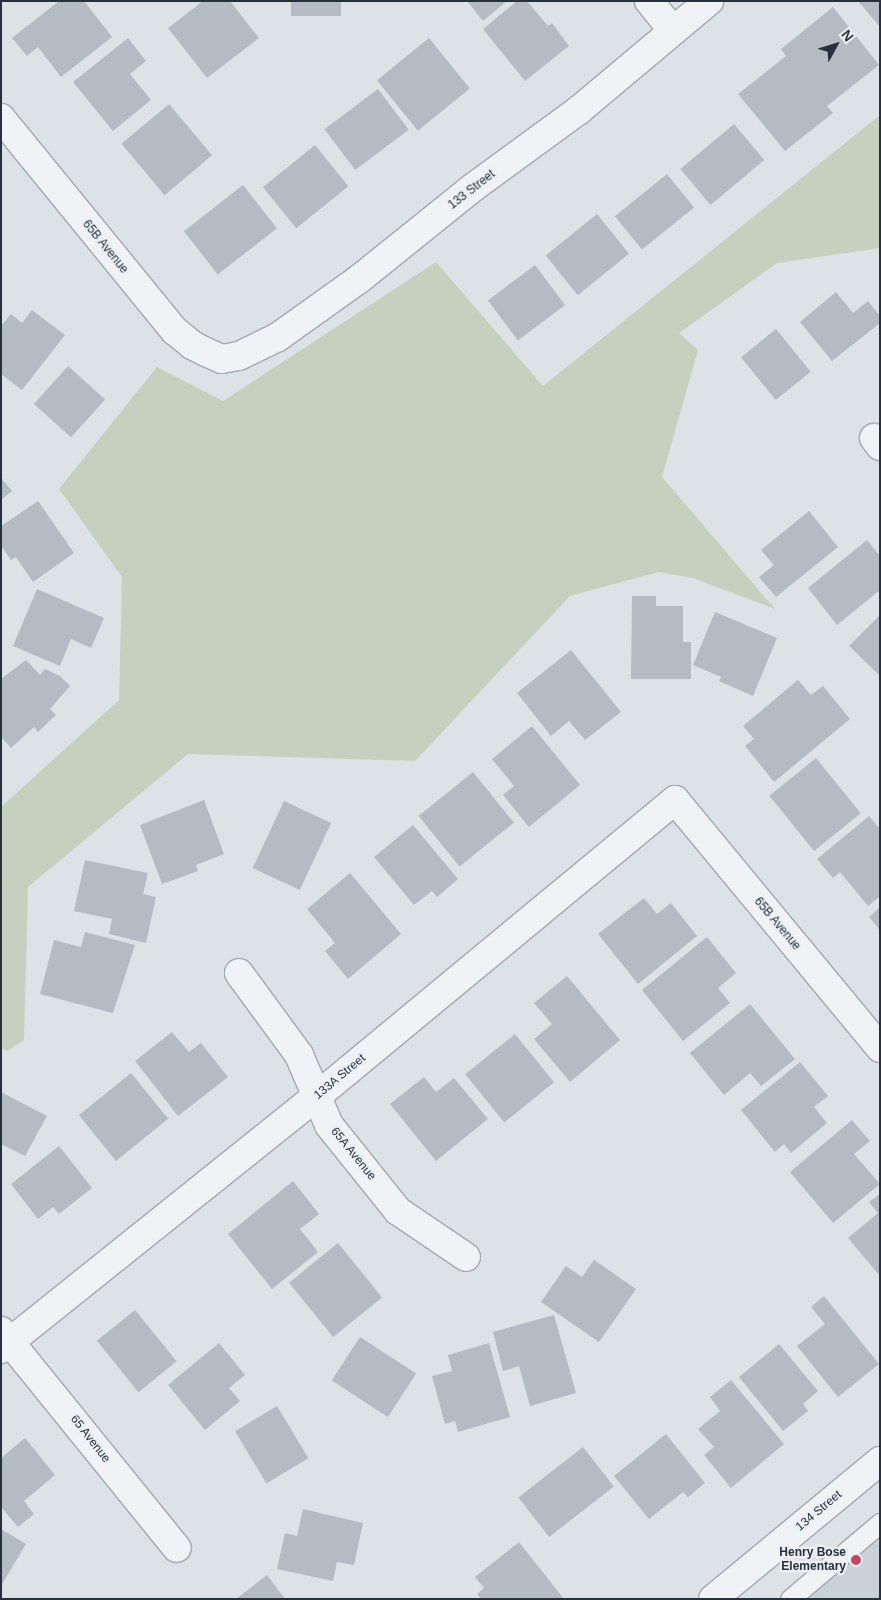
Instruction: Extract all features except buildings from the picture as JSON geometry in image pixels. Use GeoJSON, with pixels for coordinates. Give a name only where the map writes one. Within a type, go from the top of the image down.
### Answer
{"type":"FeatureCollection","features":[{"type":"Feature","properties":{"kind":"street"},"geometry":{"type":"LineString","coordinates":[[649,1],[673,31]]}},
{"type":"Feature","properties":{"kind":"street","name":"133 Street"},"geometry":{"type":"LineString","coordinates":[[222,358],[259,349],[358,280],[579,110],[709,1]]}},
{"type":"Feature","properties":{"kind":"street","name":"65B Avenue"},"geometry":{"type":"LineString","coordinates":[[1,118],[156,310],[192,345],[222,358]]}},
{"type":"Feature","properties":{"kind":"street","name":"65B Avenue"},"geometry":{"type":"LineString","coordinates":[[674,800],[880,1048]]}},
{"type":"Feature","properties":{"kind":"street","name":"133A Street"},"geometry":{"type":"LineString","coordinates":[[4,1341],[316,1097],[674,800]]}},
{"type":"Feature","properties":{"kind":"street","name":"65A Avenue"},"geometry":{"type":"LineString","coordinates":[[239,974],[299,1055],[329,1124],[398,1211],[466,1257]]}},
{"type":"Feature","properties":{"kind":"street","name":"65 Avenue"},"geometry":{"type":"LineString","coordinates":[[4,1341],[177,1548]]}},
{"type":"Feature","properties":{"kind":"street","name":"134 Street"},"geometry":{"type":"LineString","coordinates":[[713,1599],[880,1461]]}},
{"type":"Feature","properties":{"kind":"lane"},"geometry":{"type":"LineString","coordinates":[[790,1599],[880,1523]]}},
{"type":"Feature","properties":{"kind":"shaded area","name":"Henry Bose Elementary"},"geometry":{"type":"Polygon","coordinates":[[[880,1521],[880,1599],[784,1599],[880,1521]]]}},
{"type":"Feature","properties":{"kind":"green space"},"geometry":{"type":"Polygon","coordinates":[[[880,115],[880,248],[777,263],[679,333],[698,350],[662,477],[775,609],[693,578],[659,572],[570,596],[415,761],[188,754],[28,887],[24,1040],[7,1051],[1,1048],[1,807],[119,700],[122,577],[59,489],[157,367],[223,401],[436,262],[543,386],[880,115]]]}},
{"type":"Feature","properties":{"kind":"place","name":"Henry Bose Elementary"},"geometry":{"type":"Point","coordinates":[856,1560]}}]}
